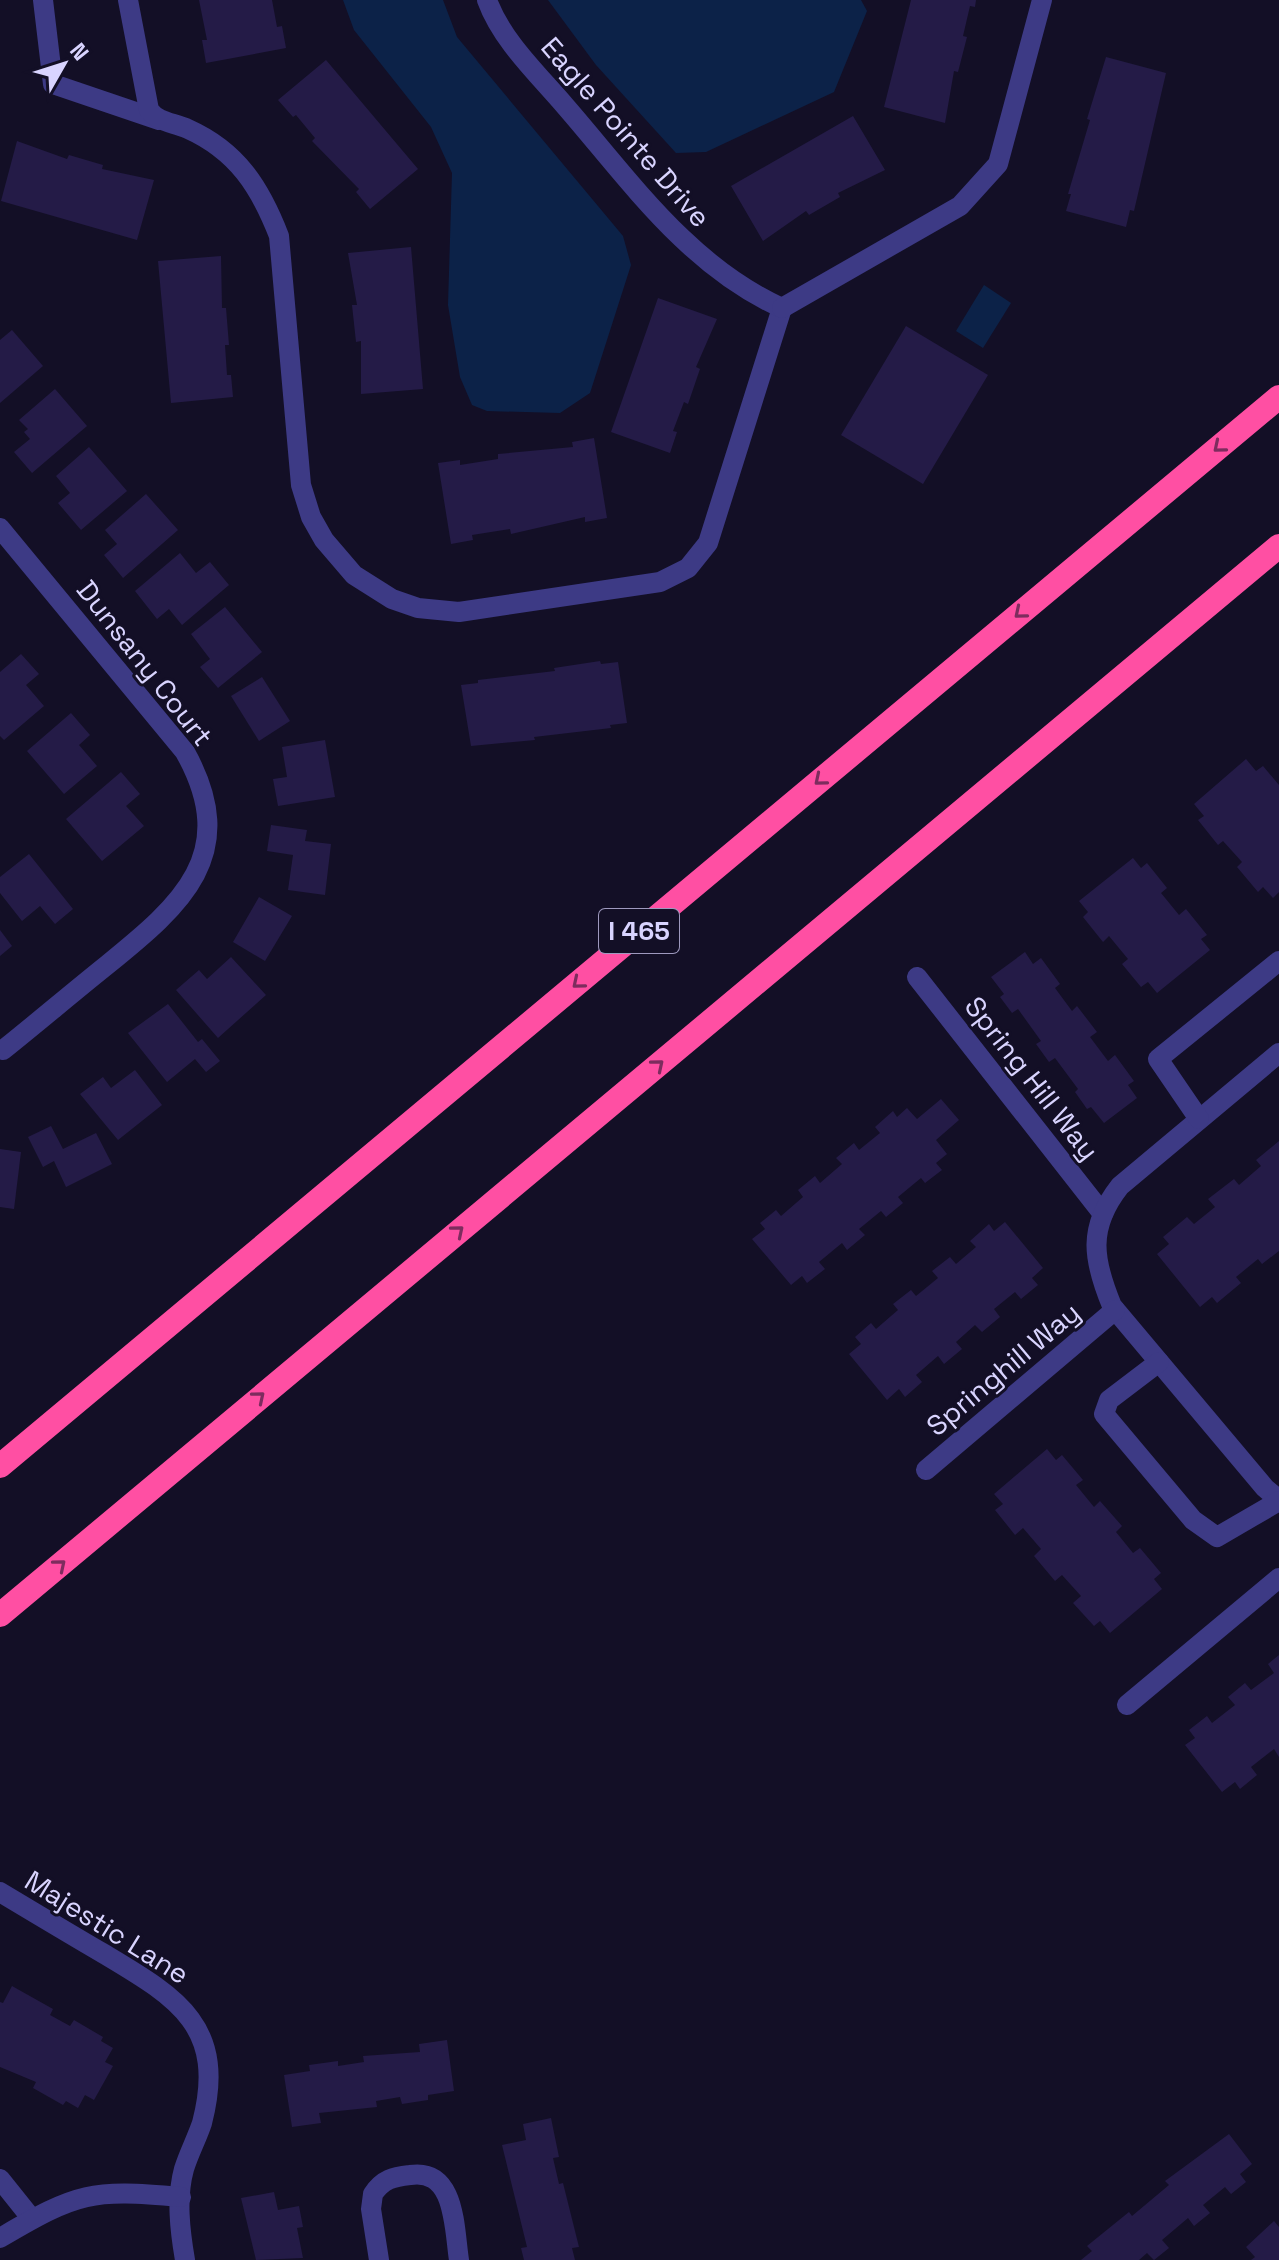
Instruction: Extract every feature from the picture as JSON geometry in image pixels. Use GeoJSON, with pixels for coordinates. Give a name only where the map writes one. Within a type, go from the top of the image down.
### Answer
{"type":"FeatureCollection","features":[{"type":"Feature","properties":{"kind":"highway","name":"I 465"},"geometry":{"type":"LineString","coordinates":[[0,1466],[1279,397]]}},
{"type":"Feature","properties":{"kind":"highway"},"geometry":{"type":"LineString","coordinates":[[0,1615],[1279,546]]}},
{"type":"Feature","properties":{"kind":"street"},"geometry":{"type":"LineString","coordinates":[[43,0],[53,84],[187,128],[221,148],[241,166],[264,199],[279,236],[301,485],[311,517],[324,540],[354,575],[392,599],[418,608],[466,612],[660,582],[688,568],[708,543],[782,308],[960,206],[981,185],[998,164],[1042,0]]}},
{"type":"Feature","properties":{"kind":"street"},"geometry":{"type":"LineString","coordinates":[[128,0],[149,110],[164,122]]}},
{"type":"Feature","properties":{"kind":"street","name":"Eagle Pointe Drive"},"geometry":{"type":"LineString","coordinates":[[487,0],[514,46],[674,233],[724,276],[782,308]]}},
{"type":"Feature","properties":{"kind":"street","name":"Dunsany Court"},"geometry":{"type":"LineString","coordinates":[[0,528],[185,752],[202,789],[207,820],[203,855],[179,902],[3,1050]]}},
{"type":"Feature","properties":{"kind":"street"},"geometry":{"type":"LineString","coordinates":[[1199,1119],[1158,1059],[1279,961]]}},
{"type":"Feature","properties":{"kind":"street","name":"Spring Hill Way"},"geometry":{"type":"LineString","coordinates":[[917,977],[1103,1214]]}},
{"type":"Feature","properties":{"kind":"street"},"geometry":{"type":"LineString","coordinates":[[1159,1362],[1109,1400],[1104,1414],[1193,1520],[1217,1537],[1279,1500],[1265,1488],[1159,1362],[1115,1310],[1097,1271],[1095,1248],[1103,1214],[1129,1177],[1279,1053]]}},
{"type":"Feature","properties":{"kind":"street","name":"Springhill Way"},"geometry":{"type":"LineString","coordinates":[[926,1470],[1115,1310]]}},
{"type":"Feature","properties":{"kind":"street"},"geometry":{"type":"LineString","coordinates":[[1127,1705],[1279,1578]]}},
{"type":"Feature","properties":{"kind":"street","name":"Majestic Lane"},"geometry":{"type":"LineString","coordinates":[[0,1892],[175,1999],[200,2037],[207,2076],[206,2098],[185,2165],[181,2197]]}},
{"type":"Feature","properties":{"kind":"street"},"geometry":{"type":"LineString","coordinates":[[379,2260],[371,2209],[373,2194],[390,2178],[420,2173],[438,2179],[447,2191],[459,2260]]}},
{"type":"Feature","properties":{"kind":"street"},"geometry":{"type":"LineString","coordinates":[[0,2179],[32,2219]]}},
{"type":"Feature","properties":{"kind":"street"},"geometry":{"type":"LineString","coordinates":[[0,2238],[69,2199],[89,2194],[127,2192],[181,2197],[185,2260]]}},
{"type":"Feature","properties":{"kind":"water"},"geometry":{"type":"Polygon","coordinates":[[[343,0],[443,0],[457,37],[623,236],[631,265],[590,393],[560,413],[487,411],[472,405],[460,377],[448,305],[452,173],[431,127],[354,30],[343,0]]]}},
{"type":"Feature","properties":{"kind":"water"},"geometry":{"type":"Polygon","coordinates":[[[548,0],[861,0],[867,11],[834,92],[706,152],[676,153],[596,65],[548,0]]]}},
{"type":"Feature","properties":{"kind":"water"},"geometry":{"type":"Polygon","coordinates":[[[984,285],[1011,303],[983,348],[956,331],[984,285]]]}},
{"type":"Feature","properties":{"kind":"building"},"geometry":{"type":"Polygon","coordinates":[[[199,0],[272,0],[277,27],[282,26],[286,48],[206,63],[202,40],[207,40],[199,0]]]}},
{"type":"Feature","properties":{"kind":"building"},"geometry":{"type":"Polygon","coordinates":[[[911,0],[976,0],[975,7],[970,6],[963,36],[967,37],[958,72],[954,71],[945,123],[884,107],[911,0]]]}},
{"type":"Feature","properties":{"kind":"building"},"geometry":{"type":"Polygon","coordinates":[[[1106,57],[1166,73],[1134,211],[1130,210],[1126,227],[1066,211],[1071,194],[1068,194],[1090,120],[1087,119],[1106,57]]]}},
{"type":"Feature","properties":{"kind":"building"},"geometry":{"type":"Polygon","coordinates":[[[326,60],[418,169],[370,209],[356,192],[359,189],[312,141],[315,138],[296,115],[293,117],[278,100],[326,60]]]}},
{"type":"Feature","properties":{"kind":"building"},"geometry":{"type":"Polygon","coordinates":[[[853,116],[885,170],[838,193],[840,197],[809,215],[806,211],[763,241],[731,186],[853,116]]]}},
{"type":"Feature","properties":{"kind":"building"},"geometry":{"type":"Polygon","coordinates":[[[17,141],[67,159],[69,155],[103,165],[102,169],[154,180],[137,240],[1,201],[17,141]]]}},
{"type":"Feature","properties":{"kind":"building"},"geometry":{"type":"Polygon","coordinates":[[[411,247],[423,389],[361,394],[361,341],[356,342],[352,305],[357,305],[348,253],[411,247]]]}},
{"type":"Feature","properties":{"kind":"building"},"geometry":{"type":"Polygon","coordinates":[[[221,256],[222,308],[226,308],[229,345],[225,345],[227,375],[231,375],[233,397],[171,403],[158,261],[221,256]]]}},
{"type":"Feature","properties":{"kind":"building"},"geometry":{"type":"Polygon","coordinates":[[[658,298],[717,319],[696,367],[700,369],[688,404],[684,402],[673,431],[677,432],[670,453],[611,432],[658,298]]]}},
{"type":"Feature","properties":{"kind":"building"},"geometry":{"type":"Polygon","coordinates":[[[906,326],[988,375],[923,484],[841,435],[906,326]]]}},
{"type":"Feature","properties":{"kind":"building"},"geometry":{"type":"Polygon","coordinates":[[[12,330],[43,366],[0,403],[0,340],[12,330]]]}},
{"type":"Feature","properties":{"kind":"building"},"geometry":{"type":"Polygon","coordinates":[[[55,389],[87,426],[32,473],[14,452],[30,439],[24,432],[28,429],[19,420],[55,389]]]}},
{"type":"Feature","properties":{"kind":"building"},"geometry":{"type":"Polygon","coordinates":[[[594,438],[607,518],[585,522],[585,517],[511,534],[510,529],[472,535],[473,540],[451,544],[438,463],[460,460],[460,465],[498,459],[498,454],[573,447],[572,442],[594,438]]]}},
{"type":"Feature","properties":{"kind":"building"},"geometry":{"type":"Polygon","coordinates":[[[89,447],[127,491],[81,530],[58,503],[70,493],[56,476],[89,447]]]}},
{"type":"Feature","properties":{"kind":"building"},"geometry":{"type":"Polygon","coordinates":[[[146,494],[178,530],[123,578],[104,555],[117,544],[105,530],[146,494]]]}},
{"type":"Feature","properties":{"kind":"building"},"geometry":{"type":"Polygon","coordinates":[[[180,553],[196,573],[210,562],[229,585],[182,625],[169,609],[157,619],[135,591],[180,553]]]}},
{"type":"Feature","properties":{"kind":"building"},"geometry":{"type":"Polygon","coordinates":[[[225,607],[262,652],[218,688],[200,667],[210,659],[191,634],[225,607]]]}},
{"type":"Feature","properties":{"kind":"building"},"geometry":{"type":"Polygon","coordinates":[[[21,654],[39,674],[26,685],[44,706],[4,740],[0,736],[0,672],[21,654]]]}},
{"type":"Feature","properties":{"kind":"building"},"geometry":{"type":"Polygon","coordinates":[[[600,661],[601,664],[618,662],[627,723],[610,725],[611,728],[534,737],[535,740],[471,746],[461,685],[600,661]]]}},
{"type":"Feature","properties":{"kind":"building"},"geometry":{"type":"Polygon","coordinates":[[[262,677],[290,721],[259,741],[231,696],[262,677]]]}},
{"type":"Feature","properties":{"kind":"building"},"geometry":{"type":"Polygon","coordinates":[[[71,713],[90,735],[79,745],[97,766],[64,794],[27,751],[71,713]]]}},
{"type":"Feature","properties":{"kind":"building"},"geometry":{"type":"Polygon","coordinates":[[[325,740],[335,797],[278,806],[273,779],[287,777],[282,747],[325,740]]]}},
{"type":"Feature","properties":{"kind":"building"},"geometry":{"type":"Polygon","coordinates":[[[1246,759],[1256,771],[1263,766],[1279,785],[1279,892],[1273,898],[1263,887],[1258,892],[1237,867],[1242,862],[1223,841],[1218,845],[1198,820],[1204,816],[1194,804],[1246,759]]]}},
{"type":"Feature","properties":{"kind":"building"},"geometry":{"type":"Polygon","coordinates":[[[121,772],[140,794],[126,806],[144,826],[102,861],[66,819],[121,772]]]}},
{"type":"Feature","properties":{"kind":"building"},"geometry":{"type":"Polygon","coordinates":[[[271,825],[307,830],[305,841],[331,844],[325,895],[288,890],[293,855],[267,851],[271,825]]]}},
{"type":"Feature","properties":{"kind":"building"},"geometry":{"type":"Polygon","coordinates":[[[29,854],[73,909],[55,924],[40,906],[22,921],[0,893],[0,877],[29,854]]]}},
{"type":"Feature","properties":{"kind":"building"},"geometry":{"type":"Polygon","coordinates":[[[1133,858],[1141,868],[1147,863],[1167,888],[1161,893],[1179,915],[1186,909],[1207,935],[1201,939],[1210,950],[1157,993],[1148,982],[1141,987],[1122,964],[1128,959],[1109,936],[1103,942],[1083,917],[1088,912],[1079,901],[1133,858]]]}},
{"type":"Feature","properties":{"kind":"building"},"geometry":{"type":"Polygon","coordinates":[[[259,897],[292,916],[265,961],[233,942],[259,897]]]}},
{"type":"Feature","properties":{"kind":"building"},"geometry":{"type":"Polygon","coordinates":[[[0,930],[12,946],[0,956],[0,930]]]}},
{"type":"Feature","properties":{"kind":"building"},"geometry":{"type":"Polygon","coordinates":[[[1025,952],[1033,964],[1041,958],[1060,984],[1055,988],[1072,1011],[1077,1006],[1097,1032],[1090,1037],[1108,1061],[1115,1055],[1134,1081],[1128,1085],[1137,1098],[1104,1123],[1091,1107],[1087,1109],[1075,1092],[1078,1089],[1055,1058],[1049,1062],[1036,1044],[1041,1041],[1018,1009],[1012,1013],[1000,997],[1004,994],[991,977],[1025,952]]]}},
{"type":"Feature","properties":{"kind":"building"},"geometry":{"type":"Polygon","coordinates":[[[231,957],[266,995],[218,1038],[176,990],[199,970],[207,979],[231,957]]]}},
{"type":"Feature","properties":{"kind":"building"},"geometry":{"type":"Polygon","coordinates":[[[168,1004],[198,1042],[202,1039],[220,1061],[206,1072],[195,1059],[167,1082],[128,1033],[168,1004]]]}},
{"type":"Feature","properties":{"kind":"building"},"geometry":{"type":"Polygon","coordinates":[[[135,1070],[162,1105],[118,1140],[80,1094],[103,1077],[111,1088],[135,1070]]]}},
{"type":"Feature","properties":{"kind":"building"},"geometry":{"type":"Polygon","coordinates":[[[941,1099],[959,1120],[936,1140],[947,1154],[936,1163],[942,1170],[925,1183],[921,1178],[898,1197],[903,1203],[886,1217],[881,1211],[859,1229],[865,1235],[847,1250],[842,1243],[819,1262],[825,1269],[807,1283],[802,1276],[791,1285],[752,1239],[765,1229],[760,1223],[776,1210],[781,1216],[803,1197],[798,1190],[815,1176],[820,1183],[842,1164],[836,1158],[854,1143],[859,1150],[880,1133],[875,1127],[893,1111],[897,1117],[907,1108],[917,1119],[941,1099]]]}},
{"type":"Feature","properties":{"kind":"building"},"geometry":{"type":"Polygon","coordinates":[[[51,1126],[63,1149],[96,1133],[112,1164],[66,1187],[54,1161],[43,1167],[28,1137],[51,1126]]]}},
{"type":"Feature","properties":{"kind":"building"},"geometry":{"type":"Polygon","coordinates":[[[1279,1141],[1279,1251],[1262,1264],[1258,1259],[1236,1277],[1241,1283],[1217,1303],[1212,1297],[1200,1307],[1157,1254],[1169,1244],[1163,1237],[1187,1217],[1194,1224],[1215,1207],[1208,1199],[1234,1179],[1239,1185],[1261,1166],[1256,1160],[1279,1141]]]}},
{"type":"Feature","properties":{"kind":"building"},"geometry":{"type":"Polygon","coordinates":[[[0,1149],[21,1152],[14,1209],[0,1207],[0,1149]]]}},
{"type":"Feature","properties":{"kind":"building"},"geometry":{"type":"Polygon","coordinates":[[[1005,1222],[1043,1268],[1032,1278],[1038,1285],[1021,1299],[1015,1292],[994,1309],[1000,1317],[982,1332],[975,1325],[956,1342],[962,1349],[944,1364],[938,1356],[916,1375],[922,1382],[905,1397],[899,1389],[887,1400],[849,1354],[861,1344],[855,1337],[871,1323],[876,1329],[898,1310],[893,1304],[911,1290],[916,1296],[938,1278],[932,1271],[950,1257],[956,1264],[976,1247],[970,1241],[989,1224],[994,1231],[1005,1222]]]}},
{"type":"Feature","properties":{"kind":"building"},"geometry":{"type":"Polygon","coordinates":[[[1047,1449],[1056,1460],[1062,1455],[1083,1480],[1076,1485],[1094,1507],[1100,1501],[1122,1526],[1116,1532],[1133,1553],[1140,1548],[1161,1573],[1154,1579],[1162,1589],[1110,1633],[1100,1621],[1094,1626],[1073,1603],[1081,1596],[1062,1575],[1055,1581],[1034,1556],[1041,1549],[1023,1528],[1015,1535],[995,1510],[1003,1504],[994,1494],[1047,1449]]]}},
{"type":"Feature","properties":{"kind":"building"},"geometry":{"type":"Polygon","coordinates":[[[1279,1655],[1279,1757],[1274,1749],[1251,1767],[1257,1775],[1240,1789],[1235,1782],[1222,1792],[1185,1745],[1195,1738],[1189,1730],[1207,1716],[1212,1723],[1235,1705],[1228,1697],[1245,1683],[1251,1690],[1274,1673],[1268,1664],[1279,1655]]]}},
{"type":"Feature","properties":{"kind":"building"},"geometry":{"type":"Polygon","coordinates":[[[12,1986],[53,2009],[50,2015],[70,2026],[74,2020],[103,2037],[101,2041],[113,2048],[105,2062],[113,2066],[94,2100],[85,2095],[78,2108],[66,2101],[63,2105],[33,2088],[36,2082],[0,2067],[0,2002],[3,2003],[12,1986]]]}},
{"type":"Feature","properties":{"kind":"building"},"geometry":{"type":"Polygon","coordinates":[[[447,2040],[454,2091],[428,2095],[428,2100],[402,2104],[400,2097],[376,2101],[377,2107],[319,2113],[321,2123],[292,2127],[284,2075],[310,2071],[309,2065],[338,2061],[338,2066],[364,2062],[363,2056],[420,2052],[419,2044],[447,2040]]]}},
{"type":"Feature","properties":{"kind":"building"},"geometry":{"type":"Polygon","coordinates":[[[551,2118],[559,2157],[553,2158],[559,2184],[563,2183],[579,2247],[572,2248],[575,2260],[524,2260],[521,2248],[527,2247],[502,2145],[526,2140],[523,2124],[551,2118]]]}},
{"type":"Feature","properties":{"kind":"building"},"geometry":{"type":"Polygon","coordinates":[[[1229,2134],[1252,2164],[1240,2174],[1246,2182],[1231,2194],[1225,2187],[1203,2205],[1210,2213],[1194,2226],[1188,2218],[1162,2240],[1169,2248],[1154,2260],[1147,2253],[1139,2260],[1081,2260],[1092,2251],[1087,2246],[1129,2212],[1132,2216],[1169,2185],[1165,2181],[1229,2134]]]}},
{"type":"Feature","properties":{"kind":"building"},"geometry":{"type":"Polygon","coordinates":[[[274,2192],[278,2210],[299,2206],[303,2227],[297,2228],[303,2258],[256,2260],[241,2198],[274,2192]]]}},
{"type":"Feature","properties":{"kind":"building"},"geometry":{"type":"Polygon","coordinates":[[[1274,2221],[1279,2227],[1279,2260],[1251,2260],[1255,2257],[1246,2247],[1274,2221]]]}}]}
